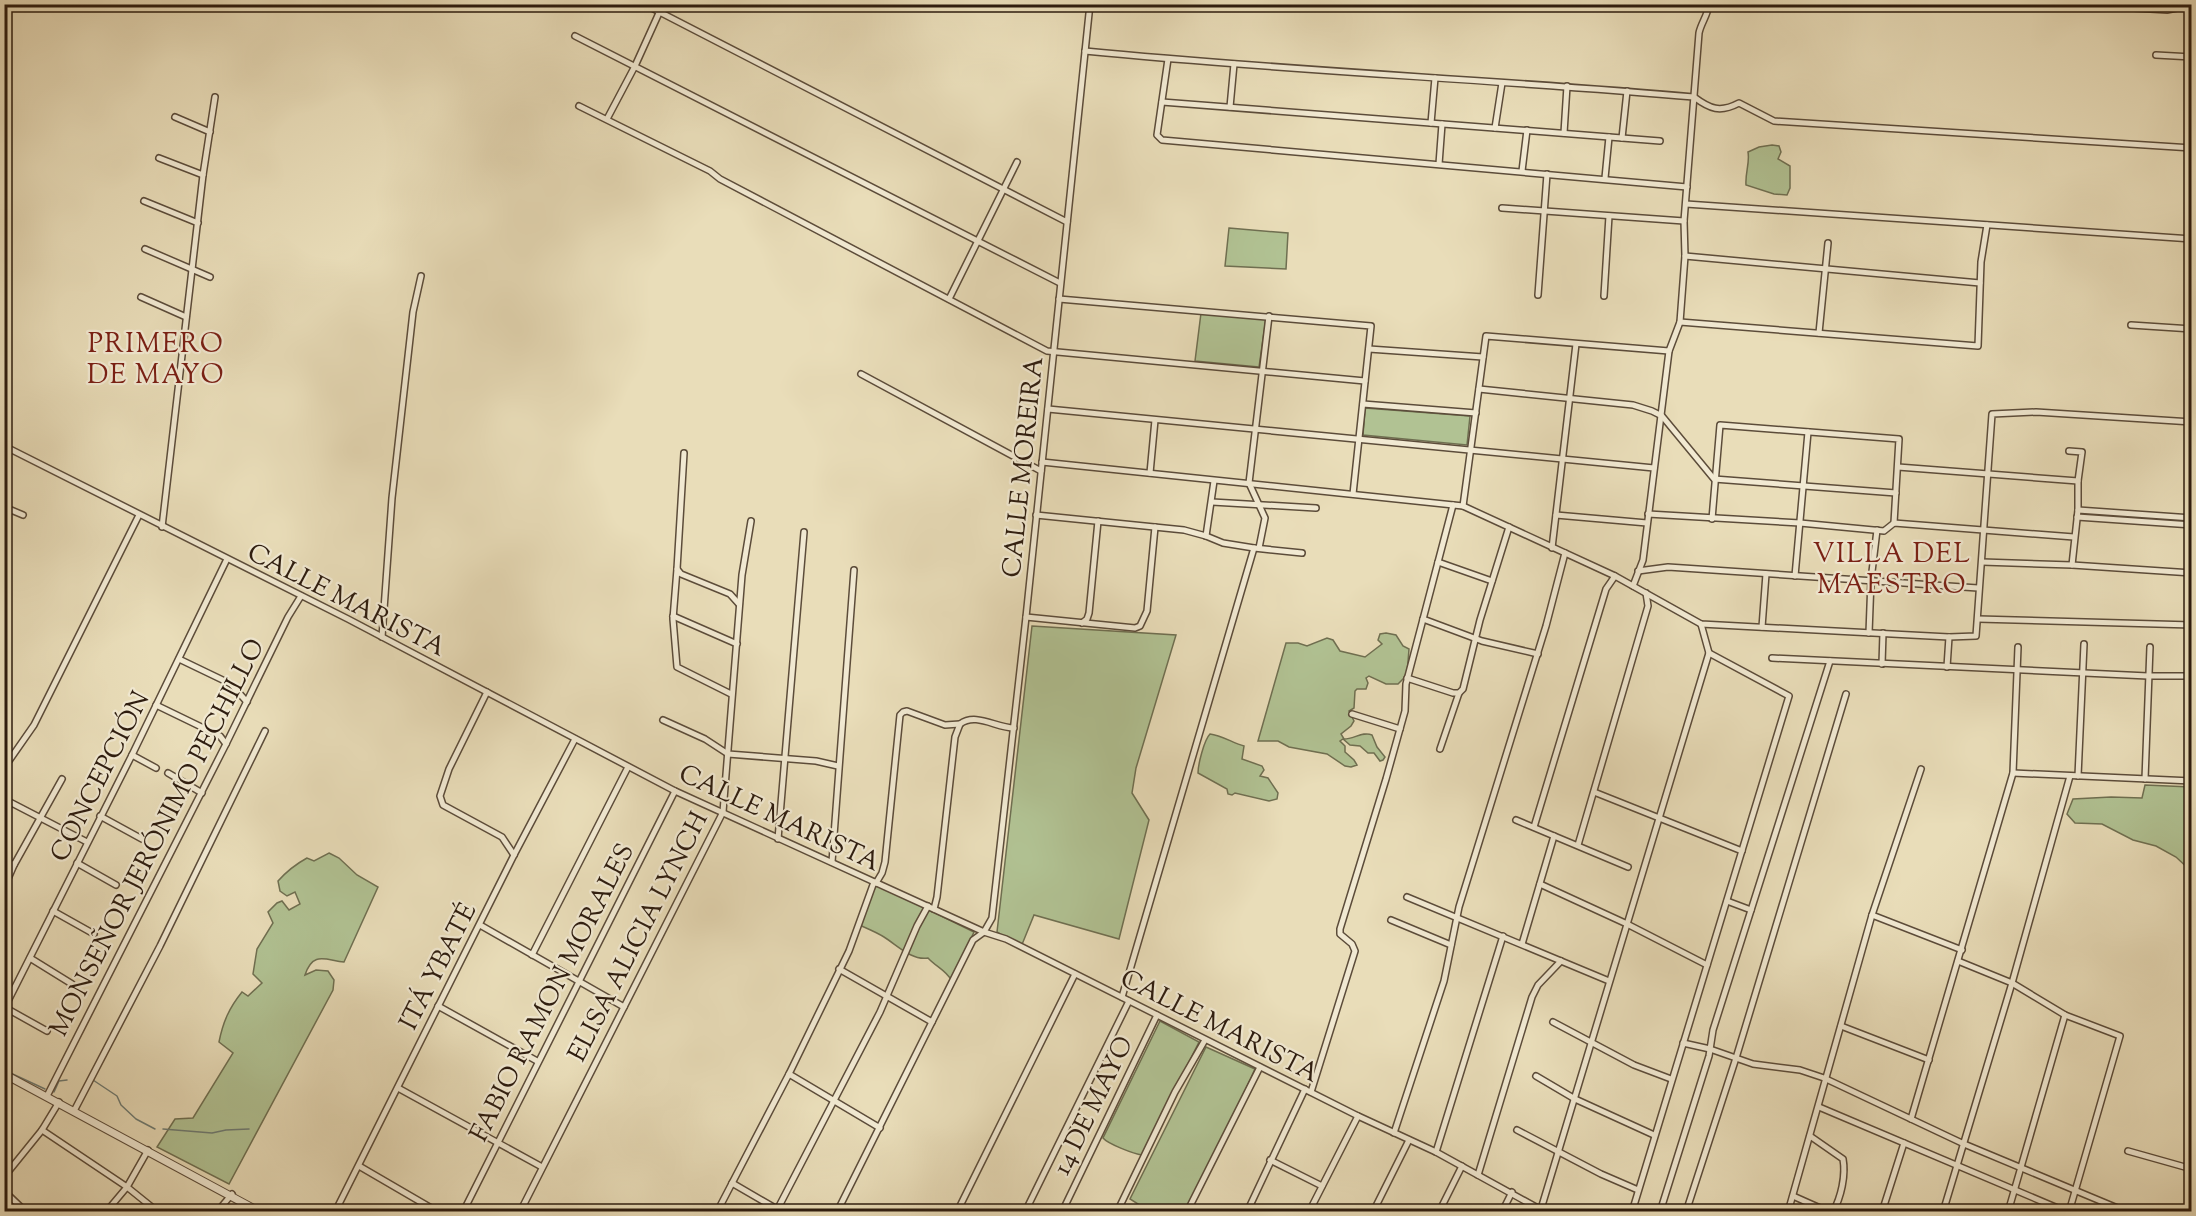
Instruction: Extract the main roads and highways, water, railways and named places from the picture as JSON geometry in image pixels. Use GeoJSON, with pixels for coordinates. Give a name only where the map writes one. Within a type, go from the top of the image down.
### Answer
{"type":"FeatureCollection","features":[{"type":"Feature","properties":{"kind":"waterway"},"geometry":{"type":"LineString","coordinates":[[4,1070],[45,1089]]}},
{"type":"Feature","properties":{"kind":"waterway"},"geometry":{"type":"LineString","coordinates":[[54,1092],[59,1081],[67,1080]]}},
{"type":"Feature","properties":{"kind":"waterway"},"geometry":{"type":"LineString","coordinates":[[93,1080],[117,1096],[121,1105],[136,1119],[155,1129]]}},
{"type":"Feature","properties":{"kind":"waterway"},"geometry":{"type":"LineString","coordinates":[[163,1129],[212,1133],[249,1129]]}},
{"type":"Feature","properties":{"kind":"district","name":"PRIMERO DE MAYO"},"geometry":{"type":"Point","coordinates":[156,358]}},
{"type":"Feature","properties":{"kind":"district","name":"VILLA DEL MAESTRO"},"geometry":{"type":"Point","coordinates":[1892,568]}}]}
